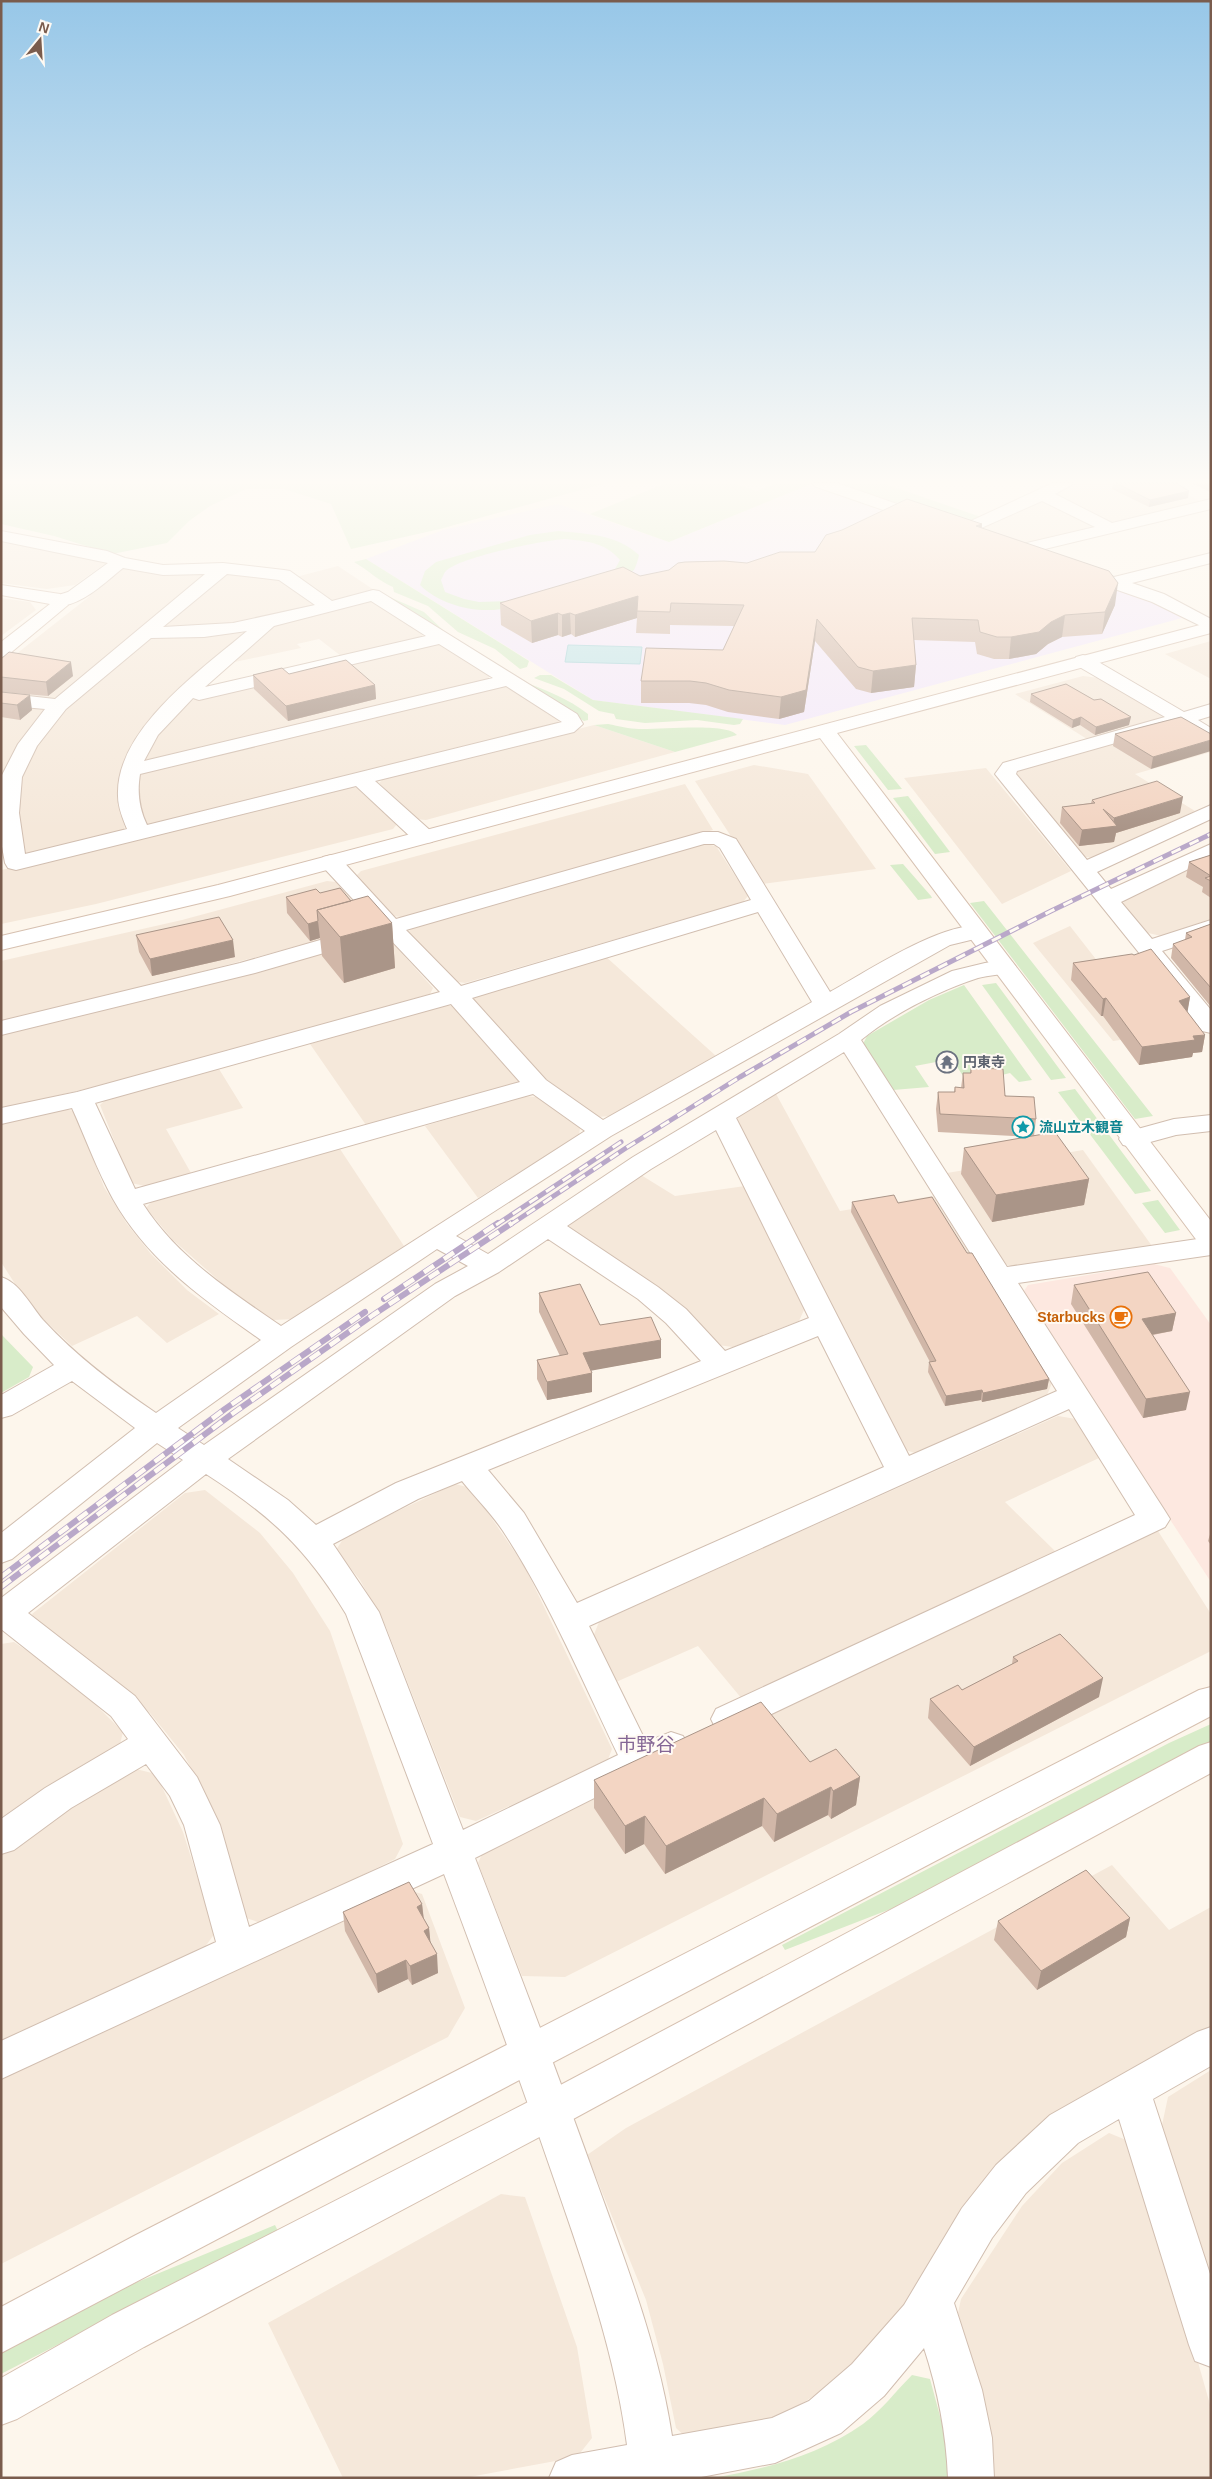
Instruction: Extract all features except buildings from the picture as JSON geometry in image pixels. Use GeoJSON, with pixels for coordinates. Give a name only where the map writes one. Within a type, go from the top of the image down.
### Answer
{"type":"FeatureCollection","features":[{"type":"Feature","properties":{"kind":"street"},"geometry":{"type":"LineString","coordinates":[[58,601],[65,599]]}},
{"type":"Feature","properties":{"kind":"street"},"geometry":{"type":"LineString","coordinates":[[186,599],[59,705],[28,741],[14,765],[8,789],[8,826],[16,863],[140,834],[572,726],[573,721],[570,718],[379,599]]}},
{"type":"Feature","properties":{"kind":"street"},"geometry":{"type":"LineString","coordinates":[[317,599],[329,607]]}},
{"type":"Feature","properties":{"kind":"street"},"geometry":{"type":"LineString","coordinates":[[146,632],[218,631],[266,624],[359,599]]}},
{"type":"Feature","properties":{"kind":"street"},"geometry":{"type":"LineString","coordinates":[[1159,599],[1211,626]]}},
{"type":"Feature","properties":{"kind":"street"},"geometry":{"type":"LineString","coordinates":[[1,651],[54,610],[59,605],[58,601]]}},
{"type":"Feature","properties":{"kind":"street"},"geometry":{"type":"LineString","coordinates":[[140,834],[129,806],[128,789],[136,757],[150,732],[190,692],[266,624]]}},
{"type":"Feature","properties":{"kind":"street"},"geometry":{"type":"LineString","coordinates":[[1,942],[189,900],[1211,626]]}},
{"type":"Feature","properties":{"kind":"street"},"geometry":{"type":"LineString","coordinates":[[190,692],[199,694],[442,638]]}},
{"type":"Feature","properties":{"kind":"street"},"geometry":{"type":"LineString","coordinates":[[1083,660],[1211,736]]}},
{"type":"Feature","properties":{"kind":"street"},"geometry":{"type":"LineString","coordinates":[[133,770],[508,680]]}},
{"type":"Feature","properties":{"kind":"street"},"geometry":{"type":"LineString","coordinates":[[1,699],[59,705]]}},
{"type":"Feature","properties":{"kind":"street"},"geometry":{"type":"LineString","coordinates":[[1211,710],[1010,767],[1005,774],[1211,1026]]}},
{"type":"Feature","properties":{"kind":"street"},"geometry":{"type":"LineString","coordinates":[[824,730],[1132,1139],[1211,1240]]}},
{"type":"Feature","properties":{"kind":"street"},"geometry":{"type":"LineString","coordinates":[[360,779],[424,837]]}},
{"type":"Feature","properties":{"kind":"street"},"geometry":{"type":"LineString","coordinates":[[1083,870],[1211,811]]}},
{"type":"Feature","properties":{"kind":"street"},"geometry":{"type":"LineString","coordinates":[[1,1028],[247,968],[710,837],[724,840],[728,844],[825,1004]]}},
{"type":"Feature","properties":{"kind":"street"},"geometry":{"type":"LineString","coordinates":[[1107,900],[1211,850]]}},
{"type":"Feature","properties":{"kind":"street"},"geometry":{"type":"LineString","coordinates":[[331,862],[456,995],[537,1086],[602,1131]]}},
{"type":"Feature","properties":{"kind":"street"},"geometry":{"type":"LineString","coordinates":[[1,1116],[81,1099],[456,995],[763,903]]}},
{"type":"Feature","properties":{"kind":"street"},"geometry":{"type":"LineString","coordinates":[[1147,948],[1211,927]]}},
{"type":"Feature","properties":{"kind":"street"},"geometry":{"type":"LineString","coordinates":[[1,1551],[156,1428],[281,1340],[436,1236],[602,1131],[825,1004],[942,940],[975,932]]}},
{"type":"Feature","properties":{"kind":"street"},"geometry":{"type":"LineString","coordinates":[[237,1950],[202,1825],[184,1787],[123,1706],[3,1614],[206,1459],[445,1290],[489,1266],[547,1225],[722,1114],[848,1039],[858,1029],[928,992],[972,972],[1004,967]]}},
{"type":"Feature","properties":{"kind":"street"},"geometry":{"type":"LineString","coordinates":[[1,2061],[452,1852],[638,1761],[1154,1518],[998,1277],[848,1039]]}},
{"type":"Feature","properties":{"kind":"street"},"geometry":{"type":"LineString","coordinates":[[127,1200],[537,1086]]}},
{"type":"Feature","properties":{"kind":"street"},"geometry":{"type":"LineString","coordinates":[[81,1099],[127,1200],[172,1257],[208,1290],[281,1340]]}},
{"type":"Feature","properties":{"kind":"street"},"geometry":{"type":"LineString","coordinates":[[722,1114],[901,1471]]}},
{"type":"Feature","properties":{"kind":"street"},"geometry":{"type":"LineString","coordinates":[[1132,1139],[1174,1127],[1211,1123]]}},
{"type":"Feature","properties":{"kind":"street"},"geometry":{"type":"LineString","coordinates":[[547,1225],[648,1293],[676,1316],[720,1364]]}},
{"type":"Feature","properties":{"kind":"street"},"geometry":{"type":"LineString","coordinates":[[436,1236],[489,1266]]}},
{"type":"Feature","properties":{"kind":"street"},"geometry":{"type":"LineString","coordinates":[[998,1277],[1211,1246]]}},
{"type":"Feature","properties":{"kind":"street"},"geometry":{"type":"LineString","coordinates":[[1,1286],[21,1315],[72,1367],[156,1428],[206,1459],[258,1495],[312,1541],[344,1582],[362,1612],[452,1852],[531,2054],[603,2258],[628,2340],[646,2415],[654,2464]]}},
{"type":"Feature","properties":{"kind":"street"},"geometry":{"type":"LineString","coordinates":[[312,1541],[407,1491],[468,1468],[825,1322]]}},
{"type":"Feature","properties":{"kind":"street"},"geometry":{"type":"LineString","coordinates":[[1,1408],[72,1367]]}},
{"type":"Feature","properties":{"kind":"street"},"geometry":{"type":"LineString","coordinates":[[570,1620],[1074,1395]]}},
{"type":"Feature","properties":{"kind":"street"},"geometry":{"type":"LineString","coordinates":[[468,1468],[513,1521],[570,1620],[638,1761]]}},
{"type":"Feature","properties":{"kind":"street"},"geometry":{"type":"LineString","coordinates":[[1,2331],[158,2246],[1211,1700]]}},
{"type":"Feature","properties":{"kind":"street"},"geometry":{"type":"LineString","coordinates":[[1,1839],[58,1798],[152,1743]]}},
{"type":"Feature","properties":{"kind":"street"},"geometry":{"type":"LineString","coordinates":[[1,2403],[128,2331],[550,2111],[1211,1756]]}},
{"type":"Feature","properties":{"kind":"street"},"geometry":{"type":"LineString","coordinates":[[572,2478],[775,2440],[825,2418],[868,2380],[919,2320],[977,2224],[1011,2179],[1064,2129],[1211,2045]]}},
{"type":"Feature","properties":{"kind":"street"},"geometry":{"type":"LineString","coordinates":[[1130,2091],[1211,2345]]}},
{"type":"Feature","properties":{"kind":"street"},"geometry":{"type":"LineString","coordinates":[[931,2300],[960,2390],[970,2438],[971,2478]]}},
{"type":"Feature","properties":{"kind":"shaded area"},"geometry":{"type":"Polygon","coordinates":[[[1,599],[30,602],[36,610],[1,636],[1,599]]]}},
{"type":"Feature","properties":{"kind":"shaded area"},"geometry":{"type":"Polygon","coordinates":[[[87,599],[177,599],[57,697],[48,700],[1,694],[1,666],[87,599]]]}},
{"type":"Feature","properties":{"kind":"shaded area"},"geometry":{"type":"Polygon","coordinates":[[[194,599],[308,599],[316,604],[313,607],[262,621],[166,629],[162,626],[194,599]]]}},
{"type":"Feature","properties":{"kind":"shaded area"},"geometry":{"type":"Polygon","coordinates":[[[328,599],[344,599],[340,600],[328,599]]]}},
{"type":"Feature","properties":{"kind":"shaded area"},"geometry":{"type":"Polygon","coordinates":[[[430,599],[1147,599],[1182,618],[785,725],[593,700],[430,599]]]}},
{"type":"Feature","properties":{"kind":"shaded area"},"geometry":{"type":"Polygon","coordinates":[[[364,600],[376,601],[426,633],[424,638],[341,656],[319,639],[297,644],[301,648],[230,663],[269,628],[364,600]]]}},
{"type":"Feature","properties":{"kind":"shaded area"},"geometry":{"type":"Polygon","coordinates":[[[238,632],[245,634],[139,735],[127,756],[120,777],[119,796],[125,830],[33,854],[22,853],[17,796],[24,766],[55,720],[76,697],[147,638],[238,632]]]}},
{"type":"Feature","properties":{"kind":"shaded area"},"geometry":{"type":"Polygon","coordinates":[[[1211,641],[1211,679],[1165,654],[1211,641]]]}},
{"type":"Feature","properties":{"kind":"shaded area"},"geometry":{"type":"Polygon","coordinates":[[[433,644],[443,645],[490,676],[487,680],[152,760],[144,759],[166,724],[194,699],[433,644]]]}},
{"type":"Feature","properties":{"kind":"shaded area"},"geometry":{"type":"Polygon","coordinates":[[[1083,676],[1099,678],[1163,714],[1161,718],[1087,739],[1015,694],[1083,676]]]}},
{"type":"Feature","properties":{"kind":"shaded area"},"geometry":{"type":"Polygon","coordinates":[[[501,686],[509,687],[562,720],[557,726],[151,827],[143,825],[138,792],[139,776],[146,771],[501,686]]]}},
{"type":"Feature","properties":{"kind":"shaded area"},"geometry":{"type":"Polygon","coordinates":[[[1,703],[42,708],[44,711],[21,740],[11,757],[1,784],[1,703]]]}},
{"type":"Feature","properties":{"kind":"shaded area"},"geometry":{"type":"Polygon","coordinates":[[[594,725],[675,752],[426,820],[416,819],[379,783],[384,778],[594,725]]]}},
{"type":"Feature","properties":{"kind":"shaded area"},"geometry":{"type":"Polygon","coordinates":[[[1174,725],[1211,741],[1211,752],[1135,774],[1195,811],[1092,858],[1081,856],[1013,776],[1015,771],[1174,725]]]}},
{"type":"Feature","properties":{"kind":"shaded area"},"geometry":{"type":"Polygon","coordinates":[[[754,765],[808,774],[876,869],[762,884],[695,781],[754,765]]]}},
{"type":"Feature","properties":{"kind":"shaded area"},"geometry":{"type":"Polygon","coordinates":[[[986,768],[1071,871],[1002,904],[904,778],[986,768]]]}},
{"type":"Feature","properties":{"kind":"shaded area"},"geometry":{"type":"Polygon","coordinates":[[[685,784],[713,830],[402,917],[392,916],[355,877],[361,871],[685,784]]]}},
{"type":"Feature","properties":{"kind":"shaded area"},"geometry":{"type":"Polygon","coordinates":[[[352,787],[362,788],[397,824],[393,829],[96,904],[1,924],[1,870],[90,852],[352,787]]]}},
{"type":"Feature","properties":{"kind":"shaded area"},"geometry":{"type":"Polygon","coordinates":[[[705,844],[716,846],[748,896],[743,902],[465,983],[452,981],[408,933],[412,927],[705,844]]]}},
{"type":"Feature","properties":{"kind":"shaded area"},"geometry":{"type":"Polygon","coordinates":[[[1211,858],[1211,919],[1161,936],[1144,932],[1122,905],[1126,898],[1211,858]]]}},
{"type":"Feature","properties":{"kind":"shaded area"},"geometry":{"type":"Polygon","coordinates":[[[327,881],[336,882],[372,923],[368,927],[167,981],[1,1022],[1,961],[182,920],[327,881]]]}},
{"type":"Feature","properties":{"kind":"shaded area"},"geometry":{"type":"Polygon","coordinates":[[[1070,926],[1102,967],[1200,1029],[1113,1041],[1033,943],[1070,926]]]}},
{"type":"Feature","properties":{"kind":"shaded area"},"geometry":{"type":"Polygon","coordinates":[[[378,937],[389,939],[433,988],[430,994],[156,1072],[1,1109],[1,1035],[154,998],[378,937]]]}},
{"type":"Feature","properties":{"kind":"shaded area"},"geometry":{"type":"Polygon","coordinates":[[[604,955],[716,1056],[611,1116],[598,1117],[542,1076],[472,999],[475,994],[604,955]]]}},
{"type":"Feature","properties":{"kind":"shaded area"},"geometry":{"type":"Polygon","coordinates":[[[443,1005],[453,1006],[520,1079],[514,1085],[366,1125],[310,1044],[443,1005]]]}},
{"type":"Feature","properties":{"kind":"shaded area"},"geometry":{"type":"Polygon","coordinates":[[[219,1069],[243,1108],[166,1129],[191,1173],[145,1186],[131,1183],[100,1105],[107,1098],[219,1069]]]}},
{"type":"Feature","properties":{"kind":"shaded area"},"geometry":{"type":"Polygon","coordinates":[[[775,1092],[840,1211],[933,1196],[1052,1383],[1047,1395],[915,1453],[902,1449],[737,1119],[741,1112],[775,1092]]]}},
{"type":"Feature","properties":{"kind":"shaded area"},"geometry":{"type":"Polygon","coordinates":[[[523,1096],[536,1097],[580,1128],[579,1135],[478,1198],[425,1126],[523,1096]]]}},
{"type":"Feature","properties":{"kind":"shaded area"},"geometry":{"type":"Polygon","coordinates":[[[63,1109],[75,1111],[104,1187],[127,1224],[151,1254],[187,1290],[219,1314],[167,1343],[137,1316],[72,1346],[42,1318],[17,1287],[1,1262],[1,1123],[63,1109]]]}},
{"type":"Feature","properties":{"kind":"shaded area"},"geometry":{"type":"Polygon","coordinates":[[[340,1149],[404,1246],[295,1319],[273,1320],[234,1294],[173,1240],[146,1208],[154,1199],[340,1149]]]}},
{"type":"Feature","properties":{"kind":"shaded area"},"geometry":{"type":"Polygon","coordinates":[[[1083,1150],[1152,1246],[1020,1269],[1005,1264],[947,1173],[1083,1150]]]}},
{"type":"Feature","properties":{"kind":"shaded area"},"geometry":{"type":"Polygon","coordinates":[[[641,1175],[675,1196],[745,1186],[804,1310],[799,1321],[733,1347],[718,1345],[685,1309],[645,1278],[569,1228],[570,1221],[641,1175]]]}},
{"type":"Feature","properties":{"kind":"shaded area"},"geometry":{"type":"Polygon","coordinates":[[[1154,1264],[1170,1268],[1211,1325],[1211,1582],[1022,1294],[1028,1285],[1154,1264]]]}},
{"type":"Feature","properties":{"kind":"shaded area"},"geometry":{"type":"Polygon","coordinates":[[[1058,1416],[1076,1419],[1099,1458],[1005,1502],[1056,1552],[742,1699],[698,1646],[616,1682],[593,1637],[599,1622],[1058,1416]]]}},
{"type":"Feature","properties":{"kind":"shaded area"},"geometry":{"type":"Polygon","coordinates":[[[455,1484],[471,1488],[525,1567],[612,1749],[607,1762],[476,1821],[460,1817],[386,1627],[360,1580],[336,1550],[345,1536],[455,1484]]]}},
{"type":"Feature","properties":{"kind":"shaded area"},"geometry":{"type":"Polygon","coordinates":[[[205,1490],[260,1533],[293,1573],[330,1631],[403,1844],[395,1859],[264,1924],[246,1918],[209,1802],[184,1755],[150,1713],[106,1674],[36,1622],[32,1614],[185,1493],[205,1490]]]}},
{"type":"Feature","properties":{"kind":"shaded area"},"geometry":{"type":"Polygon","coordinates":[[[1158,1531],[1211,1614],[1211,1651],[565,1977],[522,1976],[478,1863],[485,1848],[1158,1531]]]}},
{"type":"Feature","properties":{"kind":"shaded area"},"geometry":{"type":"Polygon","coordinates":[[[14,1642],[74,1683],[123,1732],[119,1748],[1,1825],[1,1644],[14,1642]]]}},
{"type":"Feature","properties":{"kind":"shaded area"},"geometry":{"type":"Polygon","coordinates":[[[132,1768],[156,1774],[183,1832],[215,1933],[202,1951],[1,2043],[1,1852],[132,1768]]]}},
{"type":"Feature","properties":{"kind":"shaded area"},"geometry":{"type":"Polygon","coordinates":[[[1112,1865],[1169,1930],[1211,1907],[1211,2026],[1042,2123],[1005,2156],[983,2185],[914,2295],[879,2338],[831,2385],[787,2413],[743,2428],[689,2440],[676,2428],[663,2364],[646,2300],[587,2155],[626,2128],[1112,1865]]]}},
{"type":"Feature","properties":{"kind":"shaded area"},"geometry":{"type":"Polygon","coordinates":[[[401,1888],[422,1894],[465,2008],[448,2037],[1,2264],[1,2079],[401,1888]]]}},
{"type":"Feature","properties":{"kind":"shaded area"},"geometry":{"type":"Polygon","coordinates":[[[1211,2070],[1211,2279],[1162,2125],[1168,2097],[1211,2070]]]}},
{"type":"Feature","properties":{"kind":"shaded area"},"geometry":{"type":"Polygon","coordinates":[[[1109,2133],[1136,2144],[1211,2408],[1211,2478],[989,2478],[974,2367],[958,2313],[961,2299],[1022,2206],[1062,2163],[1109,2133]]]}},
{"type":"Feature","properties":{"kind":"shaded area"},"geometry":{"type":"Polygon","coordinates":[[[501,2194],[525,2197],[577,2347],[592,2438],[577,2457],[464,2478],[343,2478],[268,2323],[501,2194]]]}},
{"type":"Feature","properties":{"kind":"green space"},"geometry":{"type":"Polygon","coordinates":[[[391,599],[424,612],[445,632],[391,599]]]}},
{"type":"Feature","properties":{"kind":"green space"},"geometry":{"type":"Polygon","coordinates":[[[410,599],[429,599],[529,661],[527,667],[520,669],[495,649],[458,632],[428,606],[410,599]]]}},
{"type":"Feature","properties":{"kind":"green space"},"geometry":{"type":"Polygon","coordinates":[[[439,599],[463,599],[479,602],[510,601],[518,599],[553,599],[490,610],[471,609],[439,599]]]}},
{"type":"Feature","properties":{"kind":"green space"},"geometry":{"type":"Polygon","coordinates":[[[540,675],[551,675],[593,700],[743,719],[740,724],[734,725],[697,720],[645,723],[616,719],[614,714],[599,711],[564,689],[534,678],[540,675]]]}},
{"type":"Feature","properties":{"kind":"green space"},"geometry":{"type":"Polygon","coordinates":[[[524,682],[565,699],[588,714],[588,720],[584,721],[524,682]]]}},
{"type":"Feature","properties":{"kind":"green space"},"geometry":{"type":"Polygon","coordinates":[[[608,724],[635,729],[720,729],[737,735],[675,752],[594,725],[608,724]]]}},
{"type":"Feature","properties":{"kind":"green space"},"geometry":{"type":"Polygon","coordinates":[[[866,745],[902,789],[888,790],[854,746],[866,745]]]}},
{"type":"Feature","properties":{"kind":"green space"},"geometry":{"type":"Polygon","coordinates":[[[908,796],[950,852],[935,854],[893,798],[908,796]]]}},
{"type":"Feature","properties":{"kind":"green space"},"geometry":{"type":"Polygon","coordinates":[[[903,864],[932,898],[918,900],[890,865],[903,864]]]}},
{"type":"Feature","properties":{"kind":"green space"},"geometry":{"type":"Polygon","coordinates":[[[984,901],[1153,1116],[1135,1119],[970,903],[984,901]]]}},
{"type":"Feature","properties":{"kind":"green space"},"geometry":{"type":"Polygon","coordinates":[[[996,983],[1066,1078],[1051,1080],[982,985],[996,983]]]}},
{"type":"Feature","properties":{"kind":"green space"},"geometry":{"type":"Polygon","coordinates":[[[964,985],[1032,1080],[1019,1082],[1010,1073],[994,1077],[963,1076],[952,1059],[915,1066],[929,1087],[893,1090],[863,1044],[867,1036],[929,1000],[964,985]]]}},
{"type":"Feature","properties":{"kind":"green space"},"geometry":{"type":"Polygon","coordinates":[[[1075,1089],[1151,1191],[1135,1194],[1058,1092],[1075,1089]]]}},
{"type":"Feature","properties":{"kind":"green space"},"geometry":{"type":"Polygon","coordinates":[[[1158,1200],[1180,1230],[1165,1233],[1142,1203],[1158,1200]]]}},
{"type":"Feature","properties":{"kind":"green space"},"geometry":{"type":"Polygon","coordinates":[[[1,1334],[33,1367],[29,1377],[1,1393],[1,1334]]]}},
{"type":"Feature","properties":{"kind":"green space"},"geometry":{"type":"Polygon","coordinates":[[[1211,1724],[1211,1743],[901,1905],[785,1950],[782,1945],[1169,1743],[1211,1724]]]}},
{"type":"Feature","properties":{"kind":"green space"},"geometry":{"type":"Polygon","coordinates":[[[275,2225],[278,2231],[1,2374],[1,2353],[111,2293],[275,2225]]]}},
{"type":"Feature","properties":{"kind":"green space"},"geometry":{"type":"Polygon","coordinates":[[[912,2375],[930,2379],[951,2457],[948,2478],[712,2478],[790,2460],[828,2445],[870,2419],[912,2375]]]}},
{"type":"Feature","properties":{"kind":"water"},"geometry":{"type":"Polygon","coordinates":[[[568,645],[642,647],[640,664],[565,662],[568,645]]]}},
{"type":"Feature","properties":{"kind":"railway"},"geometry":{"type":"LineString","coordinates":[[510,1225],[626,1148],[740,1077],[851,1012],[1051,911],[1211,834]]}},
{"type":"Feature","properties":{"kind":"railway"},"geometry":{"type":"LineString","coordinates":[[496,1225],[621,1142]]}},
{"type":"Feature","properties":{"kind":"railway"},"geometry":{"type":"LineString","coordinates":[[384,1299],[498,1223]]}},
{"type":"Feature","properties":{"kind":"railway"},"geometry":{"type":"LineString","coordinates":[[1,1587],[232,1414],[373,1315],[512,1223]]}},
{"type":"Feature","properties":{"kind":"railway"},"geometry":{"type":"LineString","coordinates":[[1,1577],[225,1409],[365,1312]]}},
{"type":"Feature","properties":{"kind":"place","name":"円東寺"},"geometry":{"type":"Point","coordinates":[947,1062]}},
{"type":"Feature","properties":{"kind":"place","name":"流山立木観音"},"geometry":{"type":"Point","coordinates":[1023,1127]}},
{"type":"Feature","properties":{"kind":"place","name":"Starbucks"},"geometry":{"type":"Point","coordinates":[1121,1317]}},
{"type":"Feature","properties":{"kind":"district","name":"市野谷"},"geometry":{"type":"Point","coordinates":[646,1744]}}]}
